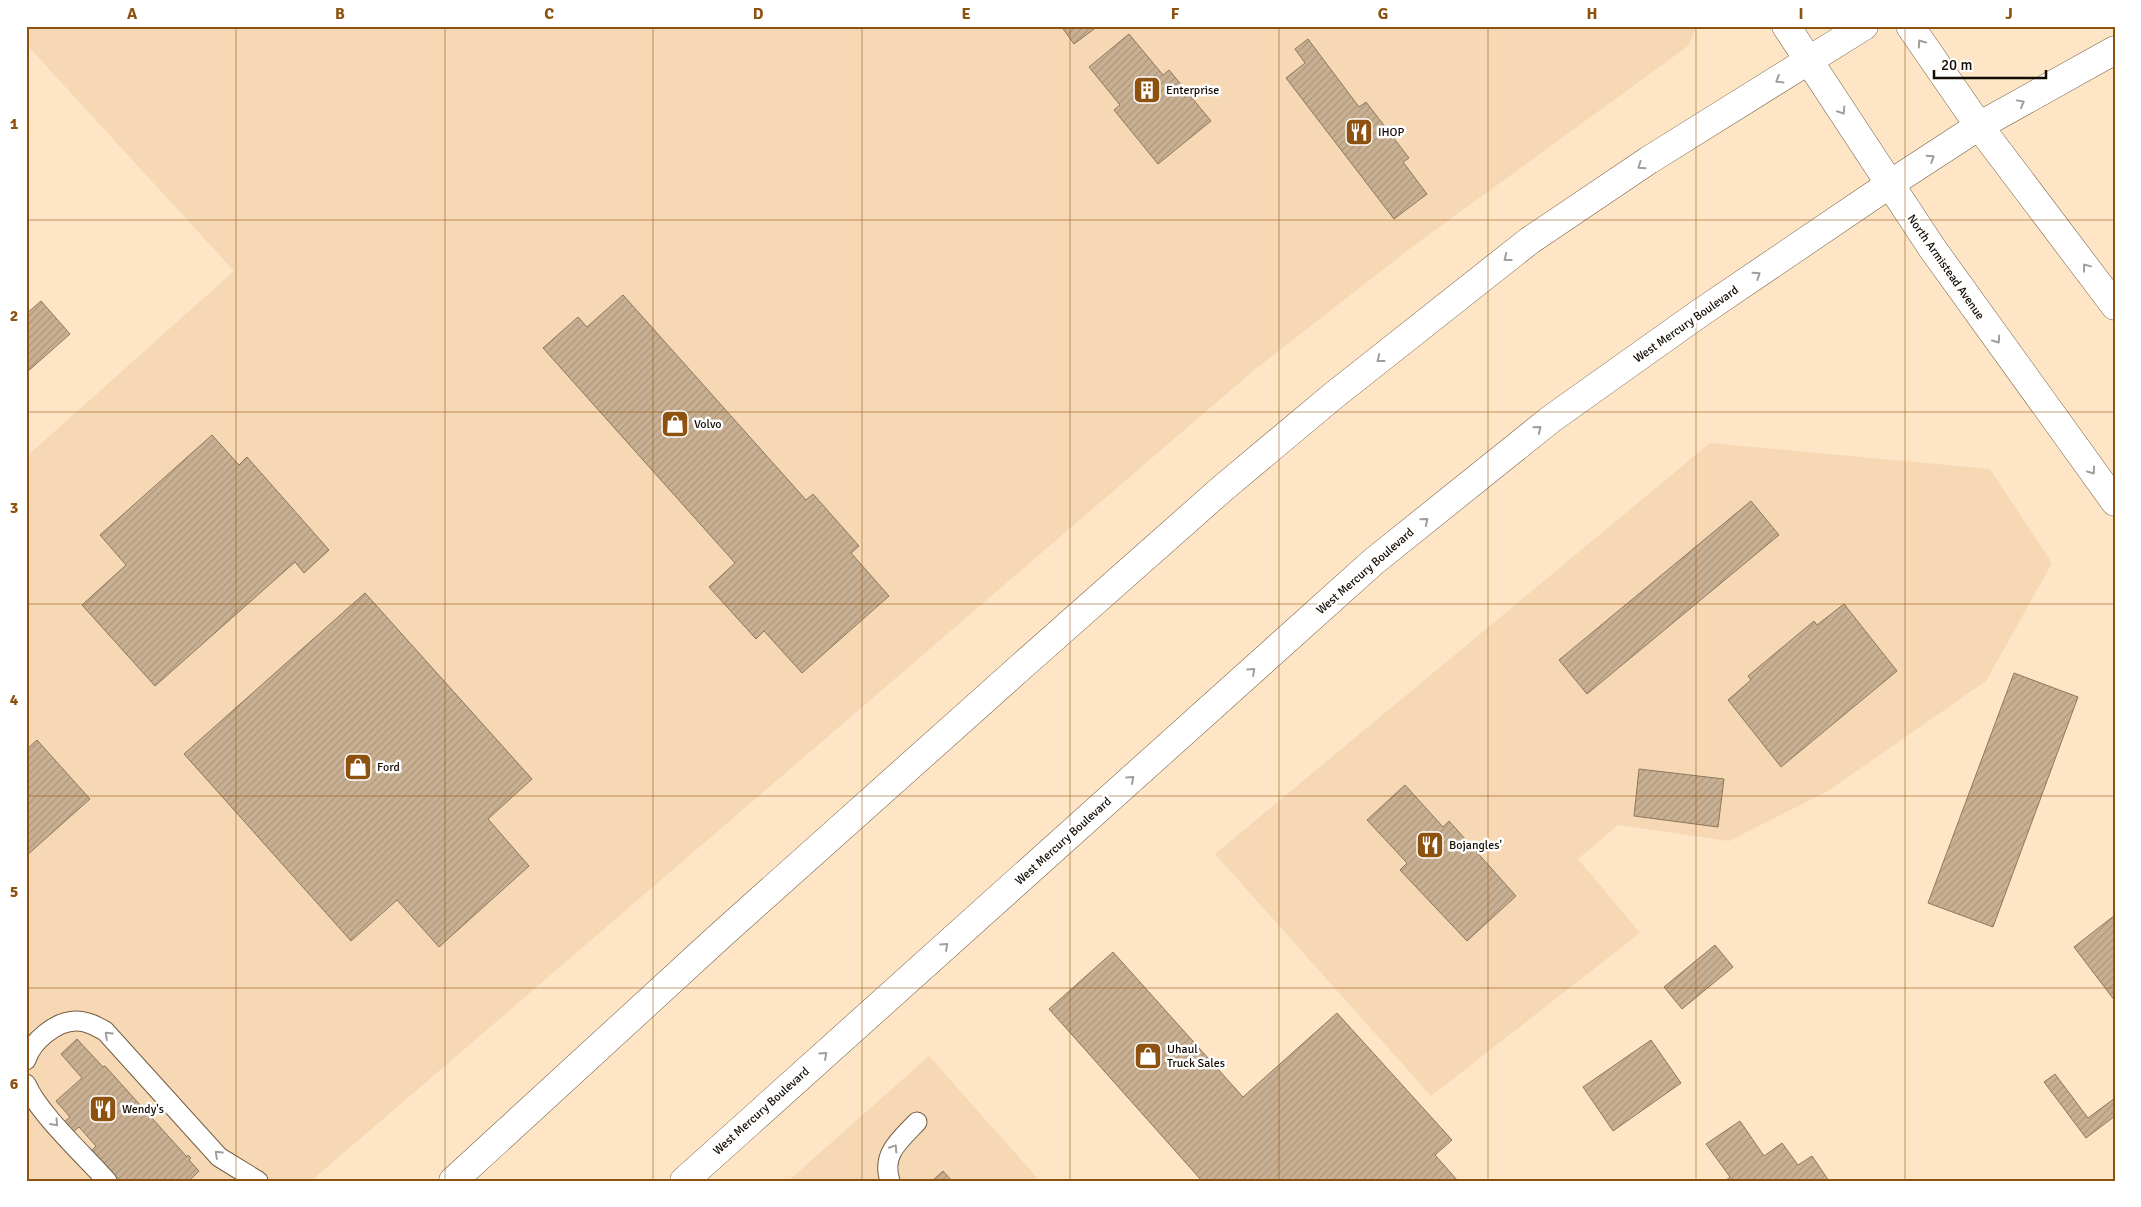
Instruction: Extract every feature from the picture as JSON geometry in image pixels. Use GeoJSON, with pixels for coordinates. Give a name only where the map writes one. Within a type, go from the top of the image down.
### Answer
{"type":"FeatureCollection","features":[{"type":"Feature","properties":{"kind":"main road","name":"North Armistead Avenue"},"geometry":{"type":"LineString","coordinates":[[1786,26],[1932,248],[2115,502]]}},
{"type":"Feature","properties":{"kind":"main road"},"geometry":{"type":"LineString","coordinates":[[453,1181],[721,935],[1223,488],[1318,408],[1528,242],[1649,160],[1864,26]]}},
{"type":"Feature","properties":{"kind":"main road"},"geometry":{"type":"LineString","coordinates":[[1910,26],[1979,126],[2115,306]]}},
{"type":"Feature","properties":{"kind":"main road","name":"West Mercury Boulevard"},"geometry":{"type":"LineString","coordinates":[[684,1181],[1373,562],[1551,420],[1700,313],[1890,184],[1979,126],[2115,50]]}},
{"type":"Feature","properties":{"kind":"lane"},"geometry":{"type":"LineString","coordinates":[[26,1060],[29,1052],[42,1037],[56,1027],[75,1021],[91,1023],[105,1031],[220,1157],[258,1181]]}},
{"type":"Feature","properties":{"kind":"lane"},"geometry":{"type":"LineString","coordinates":[[26,1084],[30,1094],[44,1111],[107,1181]]}},
{"type":"Feature","properties":{"kind":"lane"},"geometry":{"type":"LineString","coordinates":[[890,1181],[887,1160],[891,1151],[917,1122]]}},
{"type":"Feature","properties":{"kind":"shaded area"},"geometry":{"type":"Polygon","coordinates":[[[26,26],[1697,26],[1688,46],[1412,247],[1253,371],[311,1181],[26,1181],[26,457],[234,271],[26,44],[26,26]]]}},
{"type":"Feature","properties":{"kind":"shaded area"},"geometry":{"type":"Polygon","coordinates":[[[1710,443],[1990,469],[2052,563],[1986,681],[1828,791],[1729,841],[1618,825],[1578,859],[1640,933],[1431,1096],[1215,854],[1710,443]]]}},
{"type":"Feature","properties":{"kind":"shaded area"},"geometry":{"type":"Polygon","coordinates":[[[929,1056],[1040,1181],[788,1181],[929,1056]]]}},
{"type":"Feature","properties":{"kind":"building"},"geometry":{"type":"Polygon","coordinates":[[[1061,26],[1098,26],[1074,44],[1061,26]]]}},
{"type":"Feature","properties":{"kind":"building","name":"Enterprise"},"geometry":{"type":"Polygon","coordinates":[[[1129,34],[1163,75],[1169,70],[1211,121],[1158,164],[1114,110],[1120,105],[1089,67],[1129,34]]]}},
{"type":"Feature","properties":{"kind":"building","name":"IHOP"},"geometry":{"type":"Polygon","coordinates":[[[1308,39],[1359,107],[1366,102],[1409,158],[1403,162],[1427,194],[1394,219],[1286,78],[1305,63],[1295,49],[1308,39]]]}},
{"type":"Feature","properties":{"kind":"building","name":"Volvo"},"geometry":{"type":"Polygon","coordinates":[[[623,295],[806,500],[813,494],[859,546],[851,553],[889,596],[802,673],[764,631],[756,639],[709,587],[735,563],[543,348],[578,317],[587,327],[623,295]]]}},
{"type":"Feature","properties":{"kind":"building"},"geometry":{"type":"Polygon","coordinates":[[[41,301],[70,334],[26,373],[26,314],[41,301]]]}},
{"type":"Feature","properties":{"kind":"building"},"geometry":{"type":"Polygon","coordinates":[[[212,435],[239,465],[247,457],[329,550],[304,573],[295,562],[155,686],[82,605],[126,565],[100,535],[212,435]]]}},
{"type":"Feature","properties":{"kind":"building"},"geometry":{"type":"Polygon","coordinates":[[[1751,501],[1779,535],[1587,694],[1559,660],[1751,501]]]}},
{"type":"Feature","properties":{"kind":"building","name":"Ford"},"geometry":{"type":"Polygon","coordinates":[[[365,593],[532,779],[488,819],[529,866],[439,947],[397,900],[351,941],[184,754],[365,593]]]}},
{"type":"Feature","properties":{"kind":"building"},"geometry":{"type":"Polygon","coordinates":[[[1844,604],[1897,671],[1781,767],[1728,700],[1751,680],[1748,676],[1814,621],[1817,625],[1844,604]]]}},
{"type":"Feature","properties":{"kind":"building"},"geometry":{"type":"Polygon","coordinates":[[[2014,673],[2078,697],[1993,927],[1928,903],[2014,673]]]}},
{"type":"Feature","properties":{"kind":"building"},"geometry":{"type":"Polygon","coordinates":[[[37,740],[90,799],[26,856],[26,750],[37,740]]]}},
{"type":"Feature","properties":{"kind":"building"},"geometry":{"type":"Polygon","coordinates":[[[1639,769],[1724,779],[1718,827],[1634,816],[1639,769]]]}},
{"type":"Feature","properties":{"kind":"building","name":"Bojangles'"},"geometry":{"type":"Polygon","coordinates":[[[1405,785],[1443,827],[1449,821],[1516,896],[1467,941],[1400,870],[1407,863],[1367,820],[1405,785]]]}},
{"type":"Feature","properties":{"kind":"building"},"geometry":{"type":"Polygon","coordinates":[[[2115,915],[2115,1001],[2074,947],[2115,915]]]}},
{"type":"Feature","properties":{"kind":"building"},"geometry":{"type":"Polygon","coordinates":[[[1715,945],[1733,967],[1682,1009],[1664,987],[1715,945]]]}},
{"type":"Feature","properties":{"kind":"building","name":"Uhaul Truck Sales"},"geometry":{"type":"Polygon","coordinates":[[[1113,952],[1243,1097],[1337,1013],[1452,1140],[1435,1155],[1458,1181],[1202,1181],[1049,1009],[1113,952]]]}},
{"type":"Feature","properties":{"kind":"building","name":"Wendy's"},"geometry":{"type":"Polygon","coordinates":[[[77,1039],[103,1067],[105,1066],[187,1157],[188,1155],[191,1158],[189,1160],[199,1171],[189,1181],[115,1181],[90,1152],[96,1146],[79,1127],[72,1133],[63,1123],[70,1117],[56,1101],[82,1078],[61,1054],[77,1039]]]}},
{"type":"Feature","properties":{"kind":"building"},"geometry":{"type":"Polygon","coordinates":[[[1651,1040],[1681,1083],[1613,1131],[1583,1087],[1651,1040]]]}},
{"type":"Feature","properties":{"kind":"building"},"geometry":{"type":"Polygon","coordinates":[[[2055,1074],[2088,1118],[2115,1098],[2115,1116],[2086,1138],[2044,1082],[2055,1074]]]}},
{"type":"Feature","properties":{"kind":"building"},"geometry":{"type":"Polygon","coordinates":[[[1740,1121],[1764,1156],[1782,1143],[1798,1165],[1812,1156],[1829,1181],[1725,1181],[1730,1177],[1706,1144],[1740,1121]]]}},
{"type":"Feature","properties":{"kind":"building"},"geometry":{"type":"Polygon","coordinates":[[[943,1171],[952,1181],[932,1181],[943,1171]]]}},
{"type":"Feature","properties":{"kind":"place","name":"Enterprise"},"geometry":{"type":"Point","coordinates":[1147,90]}},
{"type":"Feature","properties":{"kind":"place","name":"IHOP"},"geometry":{"type":"Point","coordinates":[1359,132]}},
{"type":"Feature","properties":{"kind":"place","name":"Volvo"},"geometry":{"type":"Point","coordinates":[675,424]}},
{"type":"Feature","properties":{"kind":"place","name":"Ford"},"geometry":{"type":"Point","coordinates":[358,767]}},
{"type":"Feature","properties":{"kind":"place","name":"Bojangles'"},"geometry":{"type":"Point","coordinates":[1430,845]}},
{"type":"Feature","properties":{"kind":"place","name":"Uhaul Truck Sales"},"geometry":{"type":"Point","coordinates":[1148,1056]}},
{"type":"Feature","properties":{"kind":"place","name":"Wendy's"},"geometry":{"type":"Point","coordinates":[103,1109]}}]}
